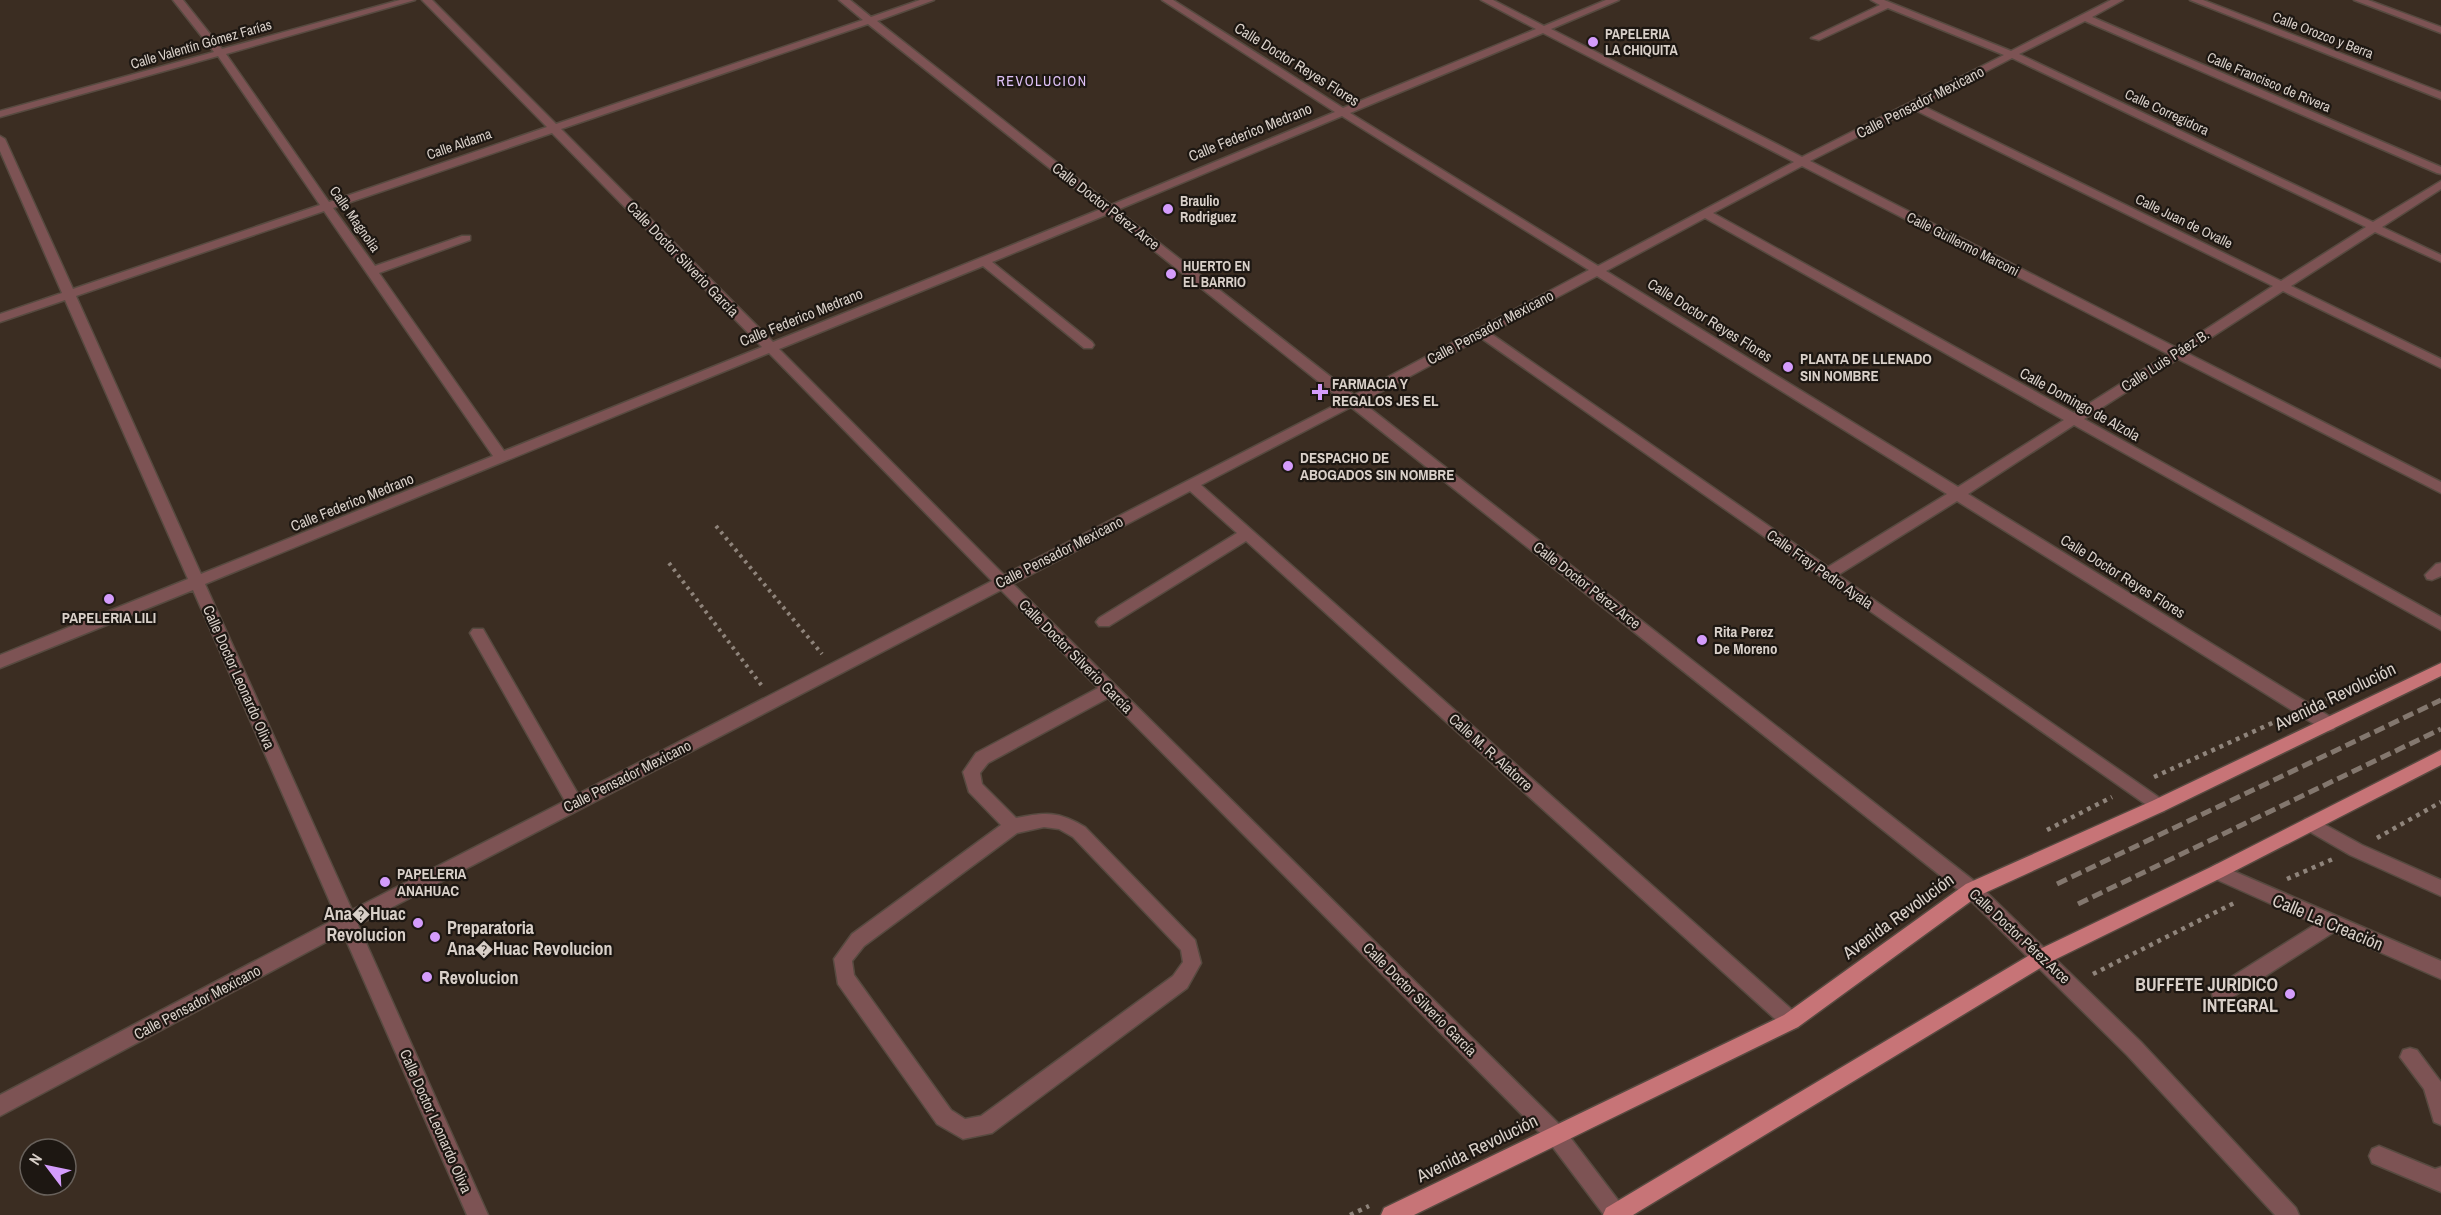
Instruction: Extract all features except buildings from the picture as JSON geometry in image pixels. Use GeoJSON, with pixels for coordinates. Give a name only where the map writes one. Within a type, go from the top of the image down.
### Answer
{"type":"FeatureCollection","features":[{"type":"Feature","properties":{"kind":"main road","name":"Avenida Revolución"},"geometry":{"type":"LineString","coordinates":[[1390,1215],[1791,1021],[1972,890],[2158,806],[2441,669]]}},
{"type":"Feature","properties":{"kind":"main road"},"geometry":{"type":"LineString","coordinates":[[1615,1215],[2044,956],[2217,872],[2441,757]]}},
{"type":"Feature","properties":{"kind":"street","name":"Calle Magnolia"},"geometry":{"type":"LineString","coordinates":[[178,0],[220,53],[502,458]]}},
{"type":"Feature","properties":{"kind":"street","name":"Calle Valentín Gómez Farías"},"geometry":{"type":"LineString","coordinates":[[0,114],[410,0]]}},
{"type":"Feature","properties":{"kind":"street","name":"Calle Doctor Silverio García"},"geometry":{"type":"LineString","coordinates":[[427,0],[1002,582],[1556,1135],[1615,1215]]}},
{"type":"Feature","properties":{"kind":"street","name":"Calle Doctor Pérez Arce"},"geometry":{"type":"LineString","coordinates":[[844,0],[1972,890],[2044,956],[2224,1142],[2289,1215]]}},
{"type":"Feature","properties":{"kind":"street","name":"Calle Aldama"},"geometry":{"type":"LineString","coordinates":[[0,318],[928,0]]}},
{"type":"Feature","properties":{"kind":"street","name":"Calle Doctor Reyes Flores"},"geometry":{"type":"LineString","coordinates":[[1167,0],[1342,112],[2328,724]]}},
{"type":"Feature","properties":{"kind":"street","name":"Calle Guillermo Marconi"},"geometry":{"type":"LineString","coordinates":[[1486,0],[2441,488]]}},
{"type":"Feature","properties":{"kind":"street","name":"Calle Federico Medrano"},"geometry":{"type":"LineString","coordinates":[[0,662],[197,584],[1614,0]]}},
{"type":"Feature","properties":{"kind":"street","name":"Calle Corregidora"},"geometry":{"type":"LineString","coordinates":[[1876,0],[2013,55],[2441,259]]}},
{"type":"Feature","properties":{"kind":"street","name":"Calle Pensador Mexicano"},"geometry":{"type":"LineString","coordinates":[[0,1106],[348,921],[1353,401],[1801,162],[2118,0]]}},
{"type":"Feature","properties":{"kind":"street","name":"Calle Orozco y Berra"},"geometry":{"type":"LineString","coordinates":[[2195,0],[2441,96]]}},
{"type":"Feature","properties":{"kind":"street"},"geometry":{"type":"LineString","coordinates":[[2359,0],[2441,30]]}},
{"type":"Feature","properties":{"kind":"street"},"geometry":{"type":"LineString","coordinates":[[1816,38],[1887,5]]}},
{"type":"Feature","properties":{"kind":"street","name":"Calle Francisco de Rivera"},"geometry":{"type":"LineString","coordinates":[[2086,18],[2441,171]]}},
{"type":"Feature","properties":{"kind":"street","name":"Calle Juan de Ovalle"},"geometry":{"type":"LineString","coordinates":[[1914,105],[2441,364]]}},
{"type":"Feature","properties":{"kind":"street","name":"Calle Doctor Leonardo Oliva"},"geometry":{"type":"LineString","coordinates":[[0,139],[478,1215]]}},
{"type":"Feature","properties":{"kind":"street","name":"Calle Luis Páez B."},"geometry":{"type":"LineString","coordinates":[[1828,574],[1959,493],[2441,184]]}},
{"type":"Feature","properties":{"kind":"street","name":"Calle Domingo de Alzola"},"geometry":{"type":"LineString","coordinates":[[1704,213],[2441,624]]}},
{"type":"Feature","properties":{"kind":"street"},"geometry":{"type":"LineString","coordinates":[[373,271],[466,238]]}},
{"type":"Feature","properties":{"kind":"street"},"geometry":{"type":"LineString","coordinates":[[984,261],[1088,345]]}},
{"type":"Feature","properties":{"kind":"street","name":"Calle Fray Pedro Ayala"},"geometry":{"type":"LineString","coordinates":[[1481,332],[2158,806]]}},
{"type":"Feature","properties":{"kind":"street","name":"Calle M. R. Alatorre"},"geometry":{"type":"LineString","coordinates":[[1191,484],[1791,1021]]}},
{"type":"Feature","properties":{"kind":"street"},"geometry":{"type":"LineString","coordinates":[[1104,622],[1247,534]]}},
{"type":"Feature","properties":{"kind":"street"},"geometry":{"type":"LineString","coordinates":[[478,633],[575,803]]}},
{"type":"Feature","properties":{"kind":"street"},"geometry":{"type":"LineString","coordinates":[[1013,826],[975,787],[971,772],[982,758],[1110,689]]}},
{"type":"Feature","properties":{"kind":"street"},"geometry":{"type":"LineString","coordinates":[[1044,820],[1062,822],[1079,832],[1189,946],[1192,963],[1180,982],[985,1126],[963,1130],[944,1117],[845,978],[843,959],[858,940],[1013,826],[1044,820]]}},
{"type":"Feature","properties":{"kind":"street"},"geometry":{"type":"LineString","coordinates":[[2311,824],[2356,850],[2441,888]]}},
{"type":"Feature","properties":{"kind":"street","name":"Calle La Creación"},"geometry":{"type":"LineString","coordinates":[[2217,872],[2441,970]]}},
{"type":"Feature","properties":{"kind":"street"},"geometry":{"type":"LineString","coordinates":[[2221,994],[2333,923]]}},
{"type":"Feature","properties":{"kind":"street"},"geometry":{"type":"LineString","coordinates":[[2410,1057],[2432,1084],[2441,1115]]}},
{"type":"Feature","properties":{"kind":"street"},"geometry":{"type":"LineString","coordinates":[[2379,1156],[2441,1182],[2441,1177]]}},
{"type":"Feature","properties":{"kind":"path"},"geometry":{"type":"LineString","coordinates":[[716,526],[834,669]]}},
{"type":"Feature","properties":{"kind":"path"},"geometry":{"type":"LineString","coordinates":[[669,563],[773,701]]}},
{"type":"Feature","properties":{"kind":"path"},"geometry":{"type":"LineString","coordinates":[[2039,834],[2131,787],[2346,690]]}},
{"type":"Feature","properties":{"kind":"railway"},"geometry":{"type":"LineString","coordinates":[[2057,884],[2441,700]]}},
{"type":"Feature","properties":{"kind":"railway"},"geometry":{"type":"LineString","coordinates":[[2078,904],[2441,729]]}},
{"type":"Feature","properties":{"kind":"place","name":"PAPELERIA LA CHIQUITA"},"geometry":{"type":"Point","coordinates":[1593,42]}},
{"type":"Feature","properties":{"kind":"place","name":"Braulio Rodriguez"},"geometry":{"type":"Point","coordinates":[1168,209]}},
{"type":"Feature","properties":{"kind":"place","name":"HUERTO EN EL BARRIO"},"geometry":{"type":"Point","coordinates":[1171,274]}},
{"type":"Feature","properties":{"kind":"place","name":"PLANTA DE LLENADO SIN NOMBRE"},"geometry":{"type":"Point","coordinates":[1788,367]}},
{"type":"Feature","properties":{"kind":"place","name":"FARMACIA Y REGALOS JES EL"},"geometry":{"type":"Point","coordinates":[1320,392]}},
{"type":"Feature","properties":{"kind":"place","name":"DESPACHO DE ABOGADOS SIN NOMBRE"},"geometry":{"type":"Point","coordinates":[1288,466]}},
{"type":"Feature","properties":{"kind":"place","name":"PAPELERIA LILI"},"geometry":{"type":"Point","coordinates":[109,599]}},
{"type":"Feature","properties":{"kind":"place","name":"Rita Perez De Moreno"},"geometry":{"type":"Point","coordinates":[1702,640]}},
{"type":"Feature","properties":{"kind":"place","name":"PAPELERIA ANAHUAC"},"geometry":{"type":"Point","coordinates":[385,882]}},
{"type":"Feature","properties":{"kind":"place","name":"Ana�Huac Revolucion"},"geometry":{"type":"Point","coordinates":[418,923]}},
{"type":"Feature","properties":{"kind":"place","name":"Preparatoria Ana�Huac Revolucion"},"geometry":{"type":"Point","coordinates":[435,937]}},
{"type":"Feature","properties":{"kind":"place","name":"Revolucion"},"geometry":{"type":"Point","coordinates":[427,977]}},
{"type":"Feature","properties":{"kind":"place","name":"BUFFETE JURIDICO INTEGRAL"},"geometry":{"type":"Point","coordinates":[2290,994]}},
{"type":"Feature","properties":{"kind":"district","name":"REVOLUCION"},"geometry":{"type":"Point","coordinates":[1042,81]}}]}
